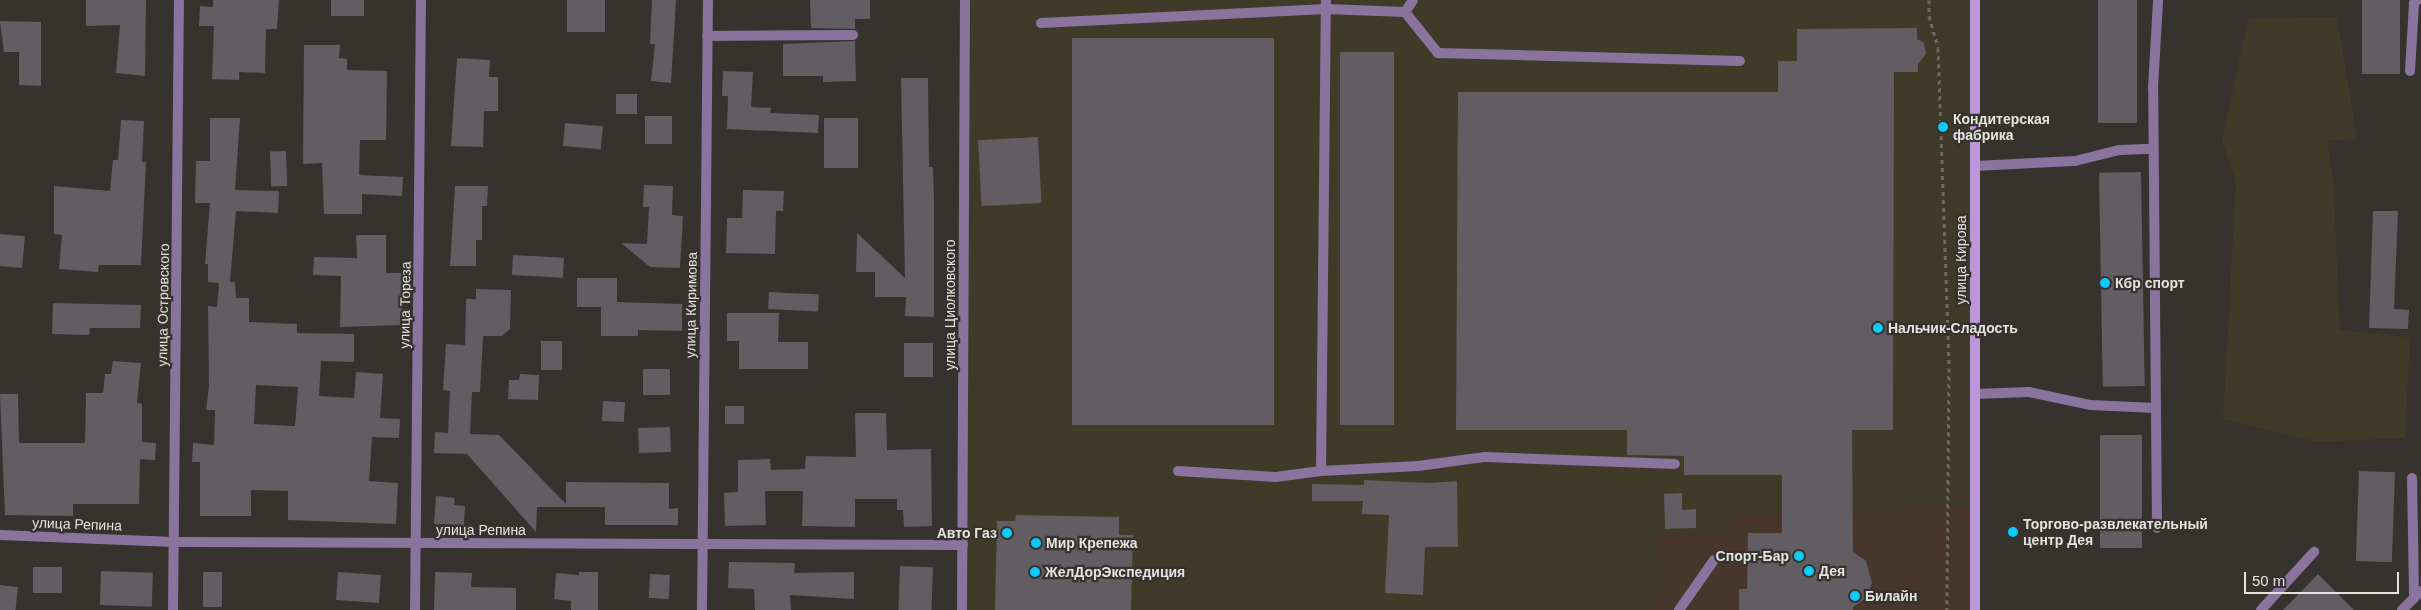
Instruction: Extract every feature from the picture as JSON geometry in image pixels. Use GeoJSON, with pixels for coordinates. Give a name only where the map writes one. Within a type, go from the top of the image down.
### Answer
{"type":"FeatureCollection","features":[{"type":"Feature","properties":{"kind":"main road","name":"улица Кирова"},"geometry":{"type":"LineString","coordinates":[[1975,0],[1975,610]]}},
{"type":"Feature","properties":{"kind":"street","name":"улица Островского"},"geometry":{"type":"LineString","coordinates":[[173,610],[179,0]]}},
{"type":"Feature","properties":{"kind":"street","name":"улица Тореза"},"geometry":{"type":"LineString","coordinates":[[415,610],[422,0]]}},
{"type":"Feature","properties":{"kind":"street","name":"улица Киримова"},"geometry":{"type":"LineString","coordinates":[[702,610],[708,0]]}},
{"type":"Feature","properties":{"kind":"street","name":"улица Циолковского"},"geometry":{"type":"LineString","coordinates":[[962,610],[965,0]]}},
{"type":"Feature","properties":{"kind":"street"},"geometry":{"type":"LineString","coordinates":[[1405,12],[1413,0]]}},
{"type":"Feature","properties":{"kind":"street"},"geometry":{"type":"LineString","coordinates":[[2157,528],[2153,149],[2158,0]]}},
{"type":"Feature","properties":{"kind":"street"},"geometry":{"type":"LineString","coordinates":[[2410,71],[2417,0]]}},
{"type":"Feature","properties":{"kind":"street"},"geometry":{"type":"LineString","coordinates":[[1321,471],[1326,5]]}},
{"type":"Feature","properties":{"kind":"street"},"geometry":{"type":"LineString","coordinates":[[1041,23],[1326,5],[1405,12],[1438,52],[1740,61]]}},
{"type":"Feature","properties":{"kind":"street"},"geometry":{"type":"LineString","coordinates":[[707,36],[853,35]]}},
{"type":"Feature","properties":{"kind":"street"},"geometry":{"type":"LineString","coordinates":[[1975,166],[2075,161],[2119,150],[2153,149]]}},
{"type":"Feature","properties":{"kind":"street"},"geometry":{"type":"LineString","coordinates":[[1976,394],[2029,392],[2090,406],[2156,408]]}},
{"type":"Feature","properties":{"kind":"street"},"geometry":{"type":"LineString","coordinates":[[1178,471],[1276,477],[1321,471],[1418,466],[1485,456],[1674,464]]}},
{"type":"Feature","properties":{"kind":"street"},"geometry":{"type":"LineString","coordinates":[[2402,610],[2418,595],[2412,478]]}},
{"type":"Feature","properties":{"kind":"street","name":"улица Репина"},"geometry":{"type":"LineString","coordinates":[[0,535],[174,542],[963,545]]}},
{"type":"Feature","properties":{"kind":"street"},"geometry":{"type":"LineString","coordinates":[[2260,610],[2314,552]]}},
{"type":"Feature","properties":{"kind":"street"},"geometry":{"type":"LineString","coordinates":[[1679,610],[1714,560]]}},
{"type":"Feature","properties":{"kind":"path"},"geometry":{"type":"LineString","coordinates":[[1929,0],[1929,16],[1938,48],[1949,358],[1947,610]]}},
{"type":"Feature","properties":{"kind":"shaded area"},"geometry":{"type":"Polygon","coordinates":[[[965,0],[1975,0],[1976,507],[1737,516],[1725,532],[1657,536],[1665,579],[1650,610],[962,610],[965,0]]]}},
{"type":"Feature","properties":{"kind":"shaded area"},"geometry":{"type":"Polygon","coordinates":[[[2337,17],[2357,139],[2327,141],[2333,176],[2340,330],[2410,337],[2405,438],[2318,442],[2223,419],[2236,183],[2222,140],[2248,19],[2337,17]]]}},
{"type":"Feature","properties":{"kind":"shaded area"},"geometry":{"type":"Polygon","coordinates":[[[1976,507],[1975,610],[1650,610],[1665,579],[1657,536],[1725,532],[1736,516],[1976,507]]]}},
{"type":"Feature","properties":{"kind":"building"},"geometry":{"type":"Polygon","coordinates":[[[86,0],[146,0],[145,76],[116,73],[120,25],[86,26],[86,0]]]}},
{"type":"Feature","properties":{"kind":"building"},"geometry":{"type":"Polygon","coordinates":[[[213,0],[279,0],[277,29],[266,29],[265,73],[239,72],[239,80],[212,79],[214,26],[199,26],[200,6],[213,7],[213,0]]]}},
{"type":"Feature","properties":{"kind":"building"},"geometry":{"type":"Polygon","coordinates":[[[331,0],[364,0],[364,16],[331,16],[331,0]]]}},
{"type":"Feature","properties":{"kind":"building"},"geometry":{"type":"Polygon","coordinates":[[[567,0],[605,0],[605,32],[567,32],[567,0]]]}},
{"type":"Feature","properties":{"kind":"building"},"geometry":{"type":"Polygon","coordinates":[[[652,0],[676,0],[671,83],[651,81],[655,44],[650,44],[652,0]]]}},
{"type":"Feature","properties":{"kind":"building"},"geometry":{"type":"Polygon","coordinates":[[[810,0],[870,0],[870,19],[855,19],[855,29],[811,28],[810,0]]]}},
{"type":"Feature","properties":{"kind":"building"},"geometry":{"type":"Polygon","coordinates":[[[2098,0],[2137,0],[2137,123],[2098,123],[2098,0]]]}},
{"type":"Feature","properties":{"kind":"building"},"geometry":{"type":"Polygon","coordinates":[[[2362,0],[2400,0],[2400,74],[2362,74],[2362,0]]]}},
{"type":"Feature","properties":{"kind":"building"},"geometry":{"type":"Polygon","coordinates":[[[0,21],[41,22],[41,86],[19,85],[19,52],[4,52],[0,21]]]}},
{"type":"Feature","properties":{"kind":"building"},"geometry":{"type":"Polygon","coordinates":[[[1917,28],[1917,39],[1924,43],[1926,54],[1918,64],[1918,72],[1894,72],[1893,430],[1852,430],[1853,552],[1866,561],[1872,583],[1866,598],[1853,607],[1853,610],[1739,610],[1739,589],[1747,589],[1748,533],[1782,533],[1782,475],[1684,475],[1684,456],[1627,455],[1627,430],[1456,430],[1458,92],[1778,92],[1778,61],[1797,61],[1797,29],[1917,28]]]}},
{"type":"Feature","properties":{"kind":"building"},"geometry":{"type":"Polygon","coordinates":[[[1072,38],[1274,38],[1274,425],[1072,425],[1072,38]]]}},
{"type":"Feature","properties":{"kind":"building"},"geometry":{"type":"Polygon","coordinates":[[[855,41],[856,81],[823,82],[823,76],[783,76],[783,44],[855,41]]]}},
{"type":"Feature","properties":{"kind":"building"},"geometry":{"type":"Polygon","coordinates":[[[304,45],[340,45],[339,58],[347,59],[347,70],[387,71],[386,140],[360,140],[359,175],[403,177],[402,196],[362,194],[362,214],[324,214],[322,163],[303,164],[304,45]]]}},
{"type":"Feature","properties":{"kind":"building"},"geometry":{"type":"Polygon","coordinates":[[[1340,52],[1394,52],[1394,425],[1340,425],[1340,52]]]}},
{"type":"Feature","properties":{"kind":"building"},"geometry":{"type":"Polygon","coordinates":[[[457,58],[490,60],[489,77],[498,77],[498,111],[484,111],[483,147],[451,146],[457,58]]]}},
{"type":"Feature","properties":{"kind":"building"},"geometry":{"type":"Polygon","coordinates":[[[723,71],[753,72],[751,107],[771,108],[770,113],[819,115],[818,133],[727,129],[728,96],[722,96],[723,71]]]}},
{"type":"Feature","properties":{"kind":"building"},"geometry":{"type":"Polygon","coordinates":[[[901,78],[928,78],[929,167],[933,167],[934,200],[934,317],[905,316],[906,297],[875,297],[875,272],[856,272],[857,233],[905,278],[901,78]]]}},
{"type":"Feature","properties":{"kind":"building"},"geometry":{"type":"Polygon","coordinates":[[[616,94],[637,94],[637,114],[616,114],[616,94]]]}},
{"type":"Feature","properties":{"kind":"building"},"geometry":{"type":"Polygon","coordinates":[[[645,116],[672,116],[672,144],[645,144],[645,116]]]}},
{"type":"Feature","properties":{"kind":"building"},"geometry":{"type":"Polygon","coordinates":[[[210,118],[240,118],[235,190],[279,191],[278,213],[236,211],[230,282],[235,282],[236,298],[249,298],[249,322],[297,324],[297,333],[354,334],[354,362],[321,361],[319,396],[354,398],[356,372],[383,374],[380,418],[400,419],[399,438],[372,437],[369,481],[398,483],[396,524],[288,520],[288,491],[251,490],[251,516],[200,516],[200,462],[192,462],[193,443],[214,445],[215,410],[206,410],[209,387],[208,306],[217,307],[219,283],[208,282],[208,264],[205,264],[210,203],[195,203],[196,161],[210,161],[210,118]],[[256,385],[254,424],[295,426],[298,387],[256,385]]]}},
{"type":"Feature","properties":{"kind":"building"},"geometry":{"type":"Polygon","coordinates":[[[824,118],[858,118],[858,168],[824,168],[824,118]]]}},
{"type":"Feature","properties":{"kind":"building"},"geometry":{"type":"Polygon","coordinates":[[[121,120],[144,121],[142,162],[146,162],[141,265],[99,265],[98,272],[59,269],[62,235],[54,234],[54,186],[110,191],[113,160],[118,160],[121,120]]]}},
{"type":"Feature","properties":{"kind":"building"},"geometry":{"type":"Polygon","coordinates":[[[565,123],[603,126],[601,149],[563,146],[565,123]]]}},
{"type":"Feature","properties":{"kind":"building"},"geometry":{"type":"Polygon","coordinates":[[[1038,137],[1041,203],[982,206],[978,140],[1038,137]]]}},
{"type":"Feature","properties":{"kind":"building"},"geometry":{"type":"Polygon","coordinates":[[[286,151],[287,186],[271,187],[270,152],[286,151]]]}},
{"type":"Feature","properties":{"kind":"building"},"geometry":{"type":"Polygon","coordinates":[[[2141,172],[2145,386],[2103,387],[2099,173],[2141,172]]]}},
{"type":"Feature","properties":{"kind":"building"},"geometry":{"type":"Polygon","coordinates":[[[644,185],[673,186],[672,215],[683,216],[680,268],[650,267],[621,243],[647,244],[649,207],[643,207],[644,185]]]}},
{"type":"Feature","properties":{"kind":"building"},"geometry":{"type":"Polygon","coordinates":[[[455,186],[488,186],[487,206],[482,206],[482,240],[476,240],[476,266],[450,266],[455,186]]]}},
{"type":"Feature","properties":{"kind":"building"},"geometry":{"type":"Polygon","coordinates":[[[743,190],[784,191],[783,211],[776,211],[775,254],[726,253],[727,218],[742,218],[743,190]]]}},
{"type":"Feature","properties":{"kind":"building"},"geometry":{"type":"Polygon","coordinates":[[[2373,211],[2398,211],[2394,309],[2409,310],[2408,329],[2369,328],[2373,211]]]}},
{"type":"Feature","properties":{"kind":"building"},"geometry":{"type":"Polygon","coordinates":[[[0,234],[25,236],[22,268],[0,266],[0,234]]]}},
{"type":"Feature","properties":{"kind":"building"},"geometry":{"type":"Polygon","coordinates":[[[356,235],[386,235],[386,273],[402,273],[402,325],[340,327],[341,276],[313,275],[314,257],[357,258],[356,235]]]}},
{"type":"Feature","properties":{"kind":"building"},"geometry":{"type":"Polygon","coordinates":[[[513,255],[564,258],[563,278],[512,275],[513,255]]]}},
{"type":"Feature","properties":{"kind":"building"},"geometry":{"type":"Polygon","coordinates":[[[577,278],[617,278],[617,302],[682,304],[682,331],[638,330],[638,336],[601,336],[601,307],[577,307],[577,278]]]}},
{"type":"Feature","properties":{"kind":"building"},"geometry":{"type":"Polygon","coordinates":[[[476,289],[511,290],[510,329],[502,336],[483,336],[480,392],[472,392],[470,434],[499,435],[566,504],[566,482],[669,483],[669,509],[678,508],[678,525],[605,525],[605,507],[537,507],[536,532],[467,454],[434,453],[435,432],[448,433],[450,391],[443,390],[446,344],[465,345],[466,299],[476,299],[476,289]]]}},
{"type":"Feature","properties":{"kind":"building"},"geometry":{"type":"Polygon","coordinates":[[[769,292],[819,295],[818,312],[768,309],[769,292]]]}},
{"type":"Feature","properties":{"kind":"building"},"geometry":{"type":"Polygon","coordinates":[[[53,303],[141,305],[140,328],[90,328],[89,335],[52,334],[53,303]]]}},
{"type":"Feature","properties":{"kind":"building"},"geometry":{"type":"Polygon","coordinates":[[[727,313],[779,313],[778,342],[808,342],[808,369],[739,369],[739,341],[727,341],[727,313]]]}},
{"type":"Feature","properties":{"kind":"building"},"geometry":{"type":"Polygon","coordinates":[[[541,341],[562,341],[562,370],[541,370],[541,341]]]}},
{"type":"Feature","properties":{"kind":"building"},"geometry":{"type":"Polygon","coordinates":[[[904,343],[933,343],[933,377],[904,377],[904,343]]]}},
{"type":"Feature","properties":{"kind":"building"},"geometry":{"type":"Polygon","coordinates":[[[113,361],[141,363],[137,403],[142,404],[142,442],[156,443],[155,460],[140,459],[139,504],[73,504],[73,516],[5,515],[0,394],[18,394],[19,443],[85,443],[86,393],[103,393],[105,374],[111,374],[113,361]]]}},
{"type":"Feature","properties":{"kind":"building"},"geometry":{"type":"Polygon","coordinates":[[[643,369],[670,369],[670,395],[643,395],[643,369]]]}},
{"type":"Feature","properties":{"kind":"building"},"geometry":{"type":"Polygon","coordinates":[[[520,374],[539,375],[538,400],[508,399],[509,380],[519,380],[520,374]]]}},
{"type":"Feature","properties":{"kind":"building"},"geometry":{"type":"Polygon","coordinates":[[[603,401],[625,402],[624,422],[602,421],[603,401]]]}},
{"type":"Feature","properties":{"kind":"building"},"geometry":{"type":"Polygon","coordinates":[[[725,406],[744,406],[744,424],[725,424],[725,406]]]}},
{"type":"Feature","properties":{"kind":"building"},"geometry":{"type":"Polygon","coordinates":[[[855,413],[886,413],[887,450],[931,449],[932,526],[904,527],[903,510],[897,510],[897,499],[855,499],[855,527],[802,526],[803,491],[765,491],[766,525],[725,526],[724,493],[738,492],[738,460],[770,459],[771,470],[805,469],[806,456],[856,457],[855,413]]]}},
{"type":"Feature","properties":{"kind":"building"},"geometry":{"type":"Polygon","coordinates":[[[670,427],[671,452],[639,453],[638,428],[670,427]]]}},
{"type":"Feature","properties":{"kind":"building"},"geometry":{"type":"Polygon","coordinates":[[[2100,435],[2142,435],[2142,548],[2100,548],[2100,435]]]}},
{"type":"Feature","properties":{"kind":"building"},"geometry":{"type":"Polygon","coordinates":[[[2359,471],[2395,472],[2392,562],[2356,561],[2359,471]]]}},
{"type":"Feature","properties":{"kind":"building"},"geometry":{"type":"Polygon","coordinates":[[[1364,480],[1430,483],[1457,481],[1458,547],[1425,547],[1423,595],[1385,593],[1389,515],[1362,514],[1363,501],[1312,501],[1312,484],[1364,485],[1364,480]]]}},
{"type":"Feature","properties":{"kind":"building"},"geometry":{"type":"Polygon","coordinates":[[[1682,493],[1682,510],[1696,509],[1696,528],[1665,529],[1664,494],[1682,493]]]}},
{"type":"Feature","properties":{"kind":"building"},"geometry":{"type":"Polygon","coordinates":[[[436,496],[455,498],[454,505],[465,506],[464,525],[434,524],[436,496]]]}},
{"type":"Feature","properties":{"kind":"building"},"geometry":{"type":"Polygon","coordinates":[[[1016,515],[1119,517],[1119,535],[1133,535],[1131,610],[995,610],[997,521],[1015,521],[1016,515]]]}},
{"type":"Feature","properties":{"kind":"building"},"geometry":{"type":"Polygon","coordinates":[[[729,562],[795,563],[794,573],[854,572],[854,599],[790,595],[791,610],[755,610],[754,589],[728,588],[729,562]]]}},
{"type":"Feature","properties":{"kind":"building"},"geometry":{"type":"Polygon","coordinates":[[[900,566],[933,567],[931,610],[898,610],[900,566]]]}},
{"type":"Feature","properties":{"kind":"building"},"geometry":{"type":"Polygon","coordinates":[[[33,567],[62,567],[62,593],[33,593],[33,567]]]}},
{"type":"Feature","properties":{"kind":"building"},"geometry":{"type":"Polygon","coordinates":[[[101,571],[153,573],[152,607],[100,605],[101,571]]]}},
{"type":"Feature","properties":{"kind":"building"},"geometry":{"type":"Polygon","coordinates":[[[203,572],[222,572],[222,607],[203,607],[203,572]]]}},
{"type":"Feature","properties":{"kind":"building"},"geometry":{"type":"Polygon","coordinates":[[[338,572],[381,575],[379,603],[336,600],[338,572]]]}},
{"type":"Feature","properties":{"kind":"building"},"geometry":{"type":"Polygon","coordinates":[[[435,572],[472,573],[471,587],[516,588],[516,610],[434,610],[435,572]]]}},
{"type":"Feature","properties":{"kind":"building"},"geometry":{"type":"Polygon","coordinates":[[[579,572],[598,572],[598,610],[571,610],[571,601],[554,599],[556,573],[579,575],[579,572]]]}},
{"type":"Feature","properties":{"kind":"building"},"geometry":{"type":"Polygon","coordinates":[[[650,574],[670,575],[669,599],[649,598],[650,574]]]}},
{"type":"Feature","properties":{"kind":"building"},"geometry":{"type":"Polygon","coordinates":[[[2318,574],[2354,610],[2283,610],[2318,574]]]}},
{"type":"Feature","properties":{"kind":"building"},"geometry":{"type":"Polygon","coordinates":[[[0,585],[18,587],[15,610],[0,610],[0,585]]]}},
{"type":"Feature","properties":{"kind":"place","name":"Кондитерская фабрика"},"geometry":{"type":"Point","coordinates":[1943,127]}},
{"type":"Feature","properties":{"kind":"place","name":"Кбр спорт"},"geometry":{"type":"Point","coordinates":[2105,283]}},
{"type":"Feature","properties":{"kind":"place","name":"Нальчик-Сладость"},"geometry":{"type":"Point","coordinates":[1878,328]}},
{"type":"Feature","properties":{"kind":"place","name":"Торгово-развлекательный центр Дея"},"geometry":{"type":"Point","coordinates":[2013,532]}},
{"type":"Feature","properties":{"kind":"place","name":"Авто Газ"},"geometry":{"type":"Point","coordinates":[1007,533]}},
{"type":"Feature","properties":{"kind":"place","name":"Мир Крепежа"},"geometry":{"type":"Point","coordinates":[1036,543]}},
{"type":"Feature","properties":{"kind":"place","name":"Спорт-Бар"},"geometry":{"type":"Point","coordinates":[1799,556]}},
{"type":"Feature","properties":{"kind":"place","name":"Дея"},"geometry":{"type":"Point","coordinates":[1809,571]}},
{"type":"Feature","properties":{"kind":"place","name":"ЖелДорЭкспедиция"},"geometry":{"type":"Point","coordinates":[1035,572]}},
{"type":"Feature","properties":{"kind":"place","name":"Билайн"},"geometry":{"type":"Point","coordinates":[1855,596]}}]}
